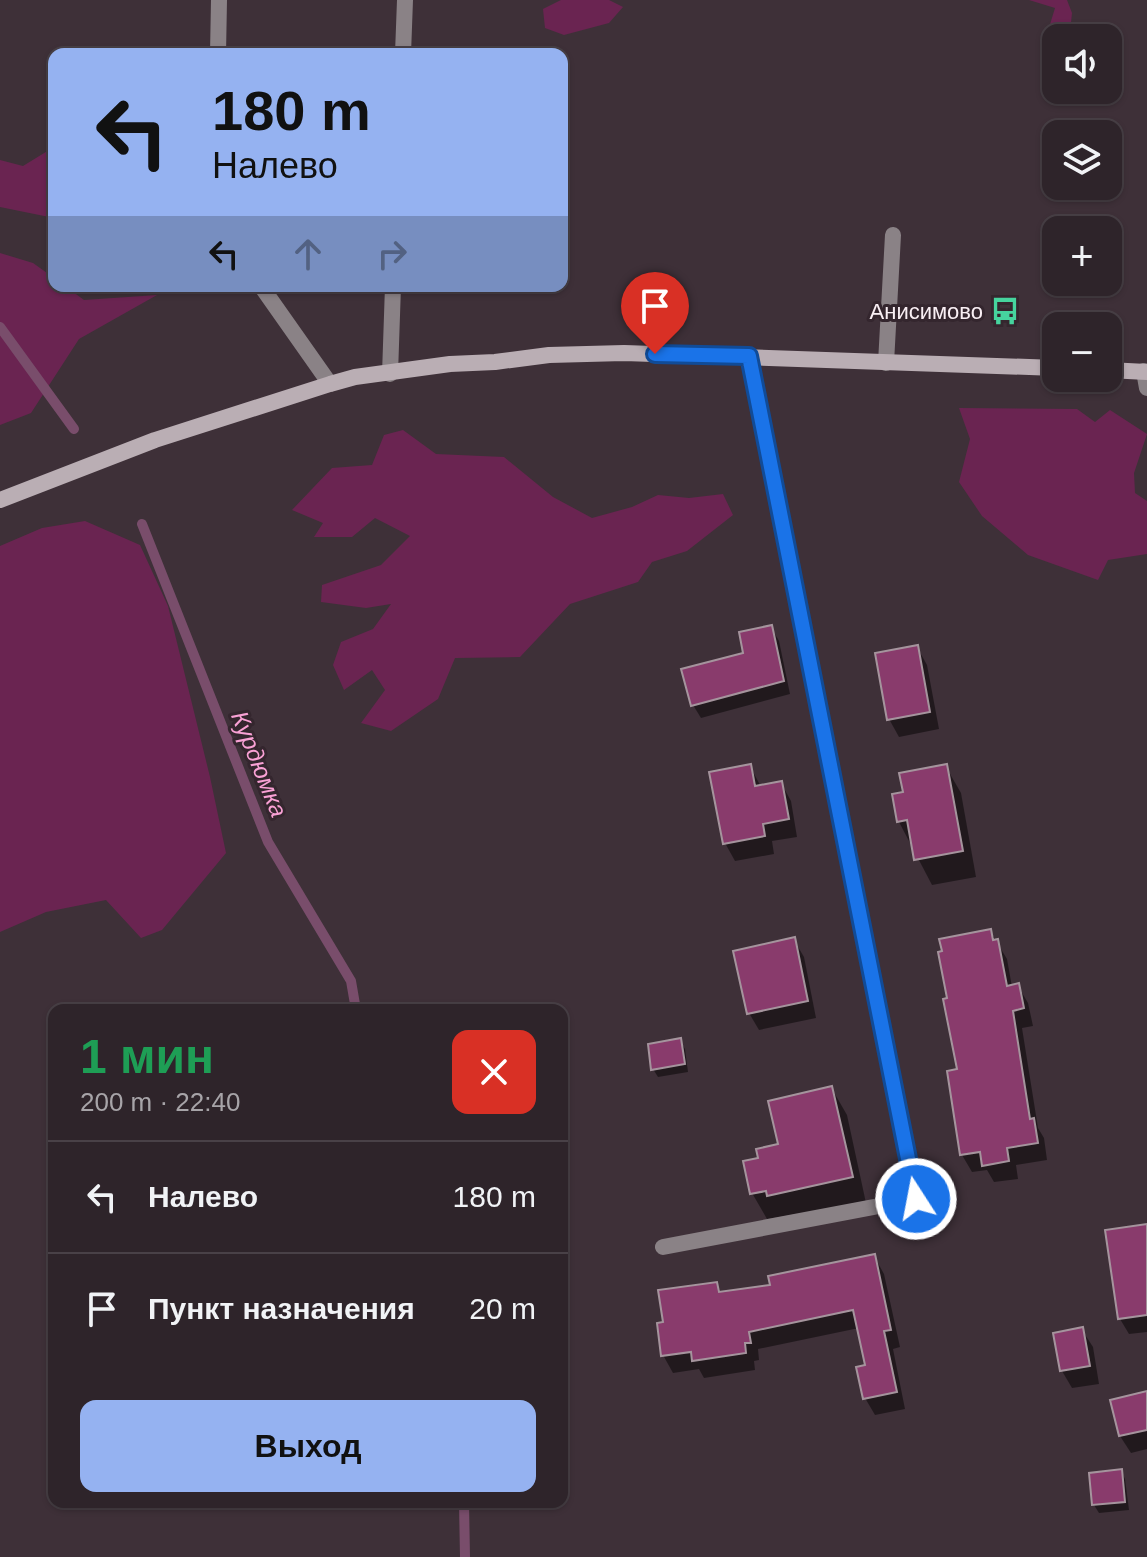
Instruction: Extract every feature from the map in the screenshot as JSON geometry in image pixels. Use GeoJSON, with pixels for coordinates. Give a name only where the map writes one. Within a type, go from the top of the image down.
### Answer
{"type":"FeatureCollection","features":[{"type":"Feature","properties":{"kind":"main road"},"geometry":{"type":"LineString","coordinates":[[0,500],[155,440],[330,384],[355,377],[450,364],[549,355],[624,353],[1042,368]]}},
{"type":"Feature","properties":{"kind":"main road"},"geometry":{"type":"LineString","coordinates":[[1122,373],[1146,377]]}},
{"type":"Feature","properties":{"kind":"street"},"geometry":{"type":"LineString","coordinates":[[218,48],[219,0]]}},
{"type":"Feature","properties":{"kind":"street"},"geometry":{"type":"LineString","coordinates":[[403,48],[405,0]]}},
{"type":"Feature","properties":{"kind":"street"},"geometry":{"type":"LineString","coordinates":[[886,363],[893,235]]}},
{"type":"Feature","properties":{"kind":"street"},"geometry":{"type":"LineString","coordinates":[[265,292],[330,384]]}},
{"type":"Feature","properties":{"kind":"street"},"geometry":{"type":"LineString","coordinates":[[390,374],[393,292]]}},
{"type":"Feature","properties":{"kind":"street"},"geometry":{"type":"LineString","coordinates":[[663,1247],[916,1199],[749,356]]}},
{"type":"Feature","properties":{"kind":"shaded area"},"geometry":{"type":"Polygon","coordinates":[[[561,0],[609,0],[623,7],[609,23],[564,35],[545,28],[543,9],[561,0]]]}},
{"type":"Feature","properties":{"kind":"shaded area"},"geometry":{"type":"Polygon","coordinates":[[[1029,0],[1067,0],[1072,13],[1071,24],[1050,24],[1055,8],[1029,0]]]}},
{"type":"Feature","properties":{"kind":"shaded area"},"geometry":{"type":"Polygon","coordinates":[[[48,151],[48,217],[0,207],[0,160],[23,166],[48,151]]]}},
{"type":"Feature","properties":{"kind":"shaded area"},"geometry":{"type":"Polygon","coordinates":[[[0,253],[33,263],[48,274],[48,292],[73,292],[84,300],[157,295],[79,339],[31,413],[0,425],[0,253]]]}},
{"type":"Feature","properties":{"kind":"shaded area"},"geometry":{"type":"Polygon","coordinates":[[[959,408],[1077,409],[1095,422],[1110,410],[1147,434],[1134,473],[1135,493],[1147,501],[1147,554],[1108,560],[1098,580],[1028,555],[982,516],[959,482],[970,439],[959,408]]]}},
{"type":"Feature","properties":{"kind":"shaded area"},"geometry":{"type":"Polygon","coordinates":[[[403,430],[436,454],[504,457],[553,497],[592,518],[632,507],[658,495],[689,498],[723,494],[733,515],[687,551],[652,562],[638,582],[570,604],[520,657],[455,658],[438,699],[391,731],[361,723],[385,690],[372,670],[344,690],[333,665],[341,642],[373,629],[391,604],[366,608],[321,602],[322,585],[381,565],[410,536],[375,518],[352,537],[314,537],[323,523],[292,510],[332,468],[372,465],[384,435],[403,430]]]}},
{"type":"Feature","properties":{"kind":"shaded area"},"geometry":{"type":"Polygon","coordinates":[[[85,521],[140,545],[168,606],[226,853],[162,930],[141,938],[106,900],[46,912],[0,932],[0,546],[42,528],[85,521]]]}},
{"type":"Feature","properties":{"kind":"building"},"geometry":{"type":"Polygon","coordinates":[[[772,625],[784,681],[691,706],[681,669],[743,653],[739,632],[772,625]]]}},
{"type":"Feature","properties":{"kind":"building"},"geometry":{"type":"Polygon","coordinates":[[[918,645],[930,712],[887,720],[875,653],[918,645]]]}},
{"type":"Feature","properties":{"kind":"building"},"geometry":{"type":"Polygon","coordinates":[[[751,764],[755,786],[782,781],[789,819],[763,824],[765,836],[723,844],[709,772],[751,764]]]}},
{"type":"Feature","properties":{"kind":"building"},"geometry":{"type":"Polygon","coordinates":[[[947,764],[963,851],[914,860],[907,820],[897,822],[892,794],[903,792],[899,773],[947,764]]]}},
{"type":"Feature","properties":{"kind":"building"},"geometry":{"type":"Polygon","coordinates":[[[991,929],[993,940],[998,939],[1007,986],[1019,983],[1024,1008],[1013,1011],[1030,1119],[1034,1118],[1038,1143],[1007,1148],[1009,1161],[982,1166],[980,1152],[960,1155],[947,1071],[957,1069],[943,999],[947,998],[938,952],[942,951],[939,939],[991,929]]]}},
{"type":"Feature","properties":{"kind":"building"},"geometry":{"type":"Polygon","coordinates":[[[795,937],[808,1001],[747,1014],[733,951],[795,937]]]}},
{"type":"Feature","properties":{"kind":"building"},"geometry":{"type":"Polygon","coordinates":[[[681,1038],[685,1064],[651,1070],[648,1044],[681,1038]]]}},
{"type":"Feature","properties":{"kind":"building"},"geometry":{"type":"Polygon","coordinates":[[[832,1086],[853,1177],[767,1196],[766,1191],[750,1194],[743,1161],[758,1158],[756,1149],[778,1144],[768,1101],[832,1086]]]}},
{"type":"Feature","properties":{"kind":"building"},"geometry":{"type":"Polygon","coordinates":[[[1147,1224],[1147,1315],[1118,1319],[1105,1230],[1147,1224]]]}},
{"type":"Feature","properties":{"kind":"building"},"geometry":{"type":"Polygon","coordinates":[[[875,1254],[891,1330],[884,1331],[897,1392],[863,1399],[856,1367],[865,1365],[853,1310],[749,1332],[751,1343],[745,1343],[746,1353],[692,1361],[691,1352],[661,1356],[657,1323],[663,1322],[658,1290],[717,1282],[719,1292],[770,1285],[768,1276],[875,1254]]]}},
{"type":"Feature","properties":{"kind":"building"},"geometry":{"type":"Polygon","coordinates":[[[1083,1327],[1090,1366],[1060,1371],[1053,1333],[1083,1327]]]}},
{"type":"Feature","properties":{"kind":"building"},"geometry":{"type":"Polygon","coordinates":[[[1147,1391],[1147,1430],[1119,1436],[1110,1400],[1147,1391]]]}},
{"type":"Feature","properties":{"kind":"building"},"geometry":{"type":"Polygon","coordinates":[[[1122,1469],[1125,1502],[1092,1505],[1089,1473],[1122,1469]]]}},
{"type":"Feature","properties":{"kind":"waterway","name":"Курдюмка"},"geometry":{"type":"LineString","coordinates":[[0,327],[74,429]]}},
{"type":"Feature","properties":{"kind":"waterway","name":"Курдюмка"},"geometry":{"type":"LineString","coordinates":[[142,524],[268,842],[351,981],[355,1004]]}},
{"type":"Feature","properties":{"kind":"waterway","name":"Курдюмка"},"geometry":{"type":"LineString","coordinates":[[464,1508],[465,1557]]}},
{"type":"Feature","properties":{"kind":"place","name":"Анисимово"},"geometry":{"type":"Point","coordinates":[1005,311]}},
{"type":"Feature","properties":{"kind":"route"},"geometry":{"type":"LineString","coordinates":[[655,354],[749,356],[916,1199]]}}]}
